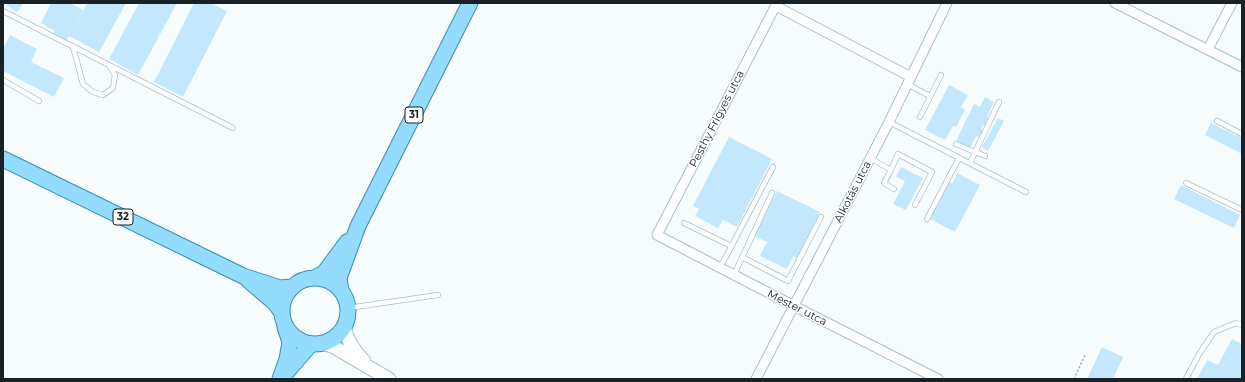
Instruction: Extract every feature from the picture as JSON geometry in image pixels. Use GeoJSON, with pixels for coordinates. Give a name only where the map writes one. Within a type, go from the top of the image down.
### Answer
{"type":"FeatureCollection","features":[{"type":"Feature","properties":{"kind":"main road","name":"31"},"geometry":{"type":"LineString","coordinates":[[348,308],[346,299],[341,291],[339,278],[358,226],[470,3]]}},
{"type":"Feature","properties":{"kind":"main road","name":"32"},"geometry":{"type":"LineString","coordinates":[[3,159],[243,276],[280,288],[292,287]]}},
{"type":"Feature","properties":{"kind":"main road","name":"31"},"geometry":{"type":"LineString","coordinates":[[292,287],[299,282],[314,278],[324,273],[340,253],[358,226]]}},
{"type":"Feature","properties":{"kind":"main road","name":"32"},"geometry":{"type":"LineString","coordinates":[[243,276],[275,303],[283,318]]}},
{"type":"Feature","properties":{"kind":"main road"},"geometry":{"type":"LineString","coordinates":[[314,278],[325,280],[334,284],[341,291]]}},
{"type":"Feature","properties":{"kind":"main road"},"geometry":{"type":"LineString","coordinates":[[280,379],[290,342],[283,318],[283,304],[286,295],[292,287]]}},
{"type":"Feature","properties":{"kind":"main road"},"geometry":{"type":"LineString","coordinates":[[280,379],[306,348],[317,343],[331,340],[338,334],[344,327],[348,308]]}},
{"type":"Feature","properties":{"kind":"main road"},"geometry":{"type":"LineString","coordinates":[[283,318],[289,331],[295,337],[302,341],[317,343]]}},
{"type":"Feature","properties":{"kind":"street","name":"Alkotás utca"},"geometry":{"type":"LineString","coordinates":[[756,379],[889,122],[947,3]]}},
{"type":"Feature","properties":{"kind":"street"},"geometry":{"type":"LineString","coordinates":[[1115,3],[1242,67]]}},
{"type":"Feature","properties":{"kind":"street"},"geometry":{"type":"LineString","coordinates":[[1208,49],[1232,3]]}},
{"type":"Feature","properties":{"kind":"street"},"geometry":{"type":"LineString","coordinates":[[776,4],[909,81]]}},
{"type":"Feature","properties":{"kind":"street","name":"Pesthy Frigyes utca"},"geometry":{"type":"LineString","coordinates":[[657,235],[776,4]]}},
{"type":"Feature","properties":{"kind":"street","name":"Mester utca"},"geometry":{"type":"LineString","coordinates":[[657,235],[938,379]]}},
{"type":"Feature","properties":{"kind":"street"},"geometry":{"type":"LineString","coordinates":[[344,327],[346,335],[359,356],[376,372]]}},
{"type":"Feature","properties":{"kind":"street"},"geometry":{"type":"LineString","coordinates":[[317,343],[334,347],[390,379]]}},
{"type":"Feature","properties":{"kind":"lane"},"geometry":{"type":"LineString","coordinates":[[3,11],[233,128]]}},
{"type":"Feature","properties":{"kind":"lane"},"geometry":{"type":"LineString","coordinates":[[73,47],[84,84],[93,92],[104,95],[113,88],[115,75],[109,65]]}},
{"type":"Feature","properties":{"kind":"lane"},"geometry":{"type":"LineString","coordinates":[[920,117],[941,75]]}},
{"type":"Feature","properties":{"kind":"lane"},"geometry":{"type":"LineString","coordinates":[[3,80],[39,101]]}},
{"type":"Feature","properties":{"kind":"lane"},"geometry":{"type":"LineString","coordinates":[[909,81],[930,96]]}},
{"type":"Feature","properties":{"kind":"lane"},"geometry":{"type":"LineString","coordinates":[[970,163],[999,102]]}},
{"type":"Feature","properties":{"kind":"lane"},"geometry":{"type":"LineString","coordinates":[[889,122],[1026,192]]}},
{"type":"Feature","properties":{"kind":"lane"},"geometry":{"type":"LineString","coordinates":[[1217,122],[1242,134]]}},
{"type":"Feature","properties":{"kind":"lane"},"geometry":{"type":"LineString","coordinates":[[956,144],[985,156]]}},
{"type":"Feature","properties":{"kind":"lane"},"geometry":{"type":"LineString","coordinates":[[894,189],[884,183],[898,154],[932,172],[915,204]]}},
{"type":"Feature","properties":{"kind":"lane"},"geometry":{"type":"LineString","coordinates":[[870,158],[890,170]]}},
{"type":"Feature","properties":{"kind":"lane"},"geometry":{"type":"LineString","coordinates":[[927,219],[959,158]]}},
{"type":"Feature","properties":{"kind":"lane"},"geometry":{"type":"LineString","coordinates":[[720,268],[773,167]]}},
{"type":"Feature","properties":{"kind":"lane"},"geometry":{"type":"LineString","coordinates":[[1186,183],[1242,210]]}},
{"type":"Feature","properties":{"kind":"lane"},"geometry":{"type":"LineString","coordinates":[[734,275],[772,193]]}},
{"type":"Feature","properties":{"kind":"lane"},"geometry":{"type":"LineString","coordinates":[[742,258],[788,281],[821,217]]}},
{"type":"Feature","properties":{"kind":"lane"},"geometry":{"type":"LineString","coordinates":[[684,223],[731,246]]}},
{"type":"Feature","properties":{"kind":"lane"},"geometry":{"type":"LineString","coordinates":[[348,308],[438,294]]}},
{"type":"Feature","properties":{"kind":"lane"},"geometry":{"type":"LineString","coordinates":[[1186,379],[1199,354],[1214,332],[1236,323],[1242,325]]}},
{"type":"Feature","properties":{"kind":"path"},"geometry":{"type":"LineString","coordinates":[[1074,379],[1085,355]]}},
{"type":"Feature","properties":{"kind":"building"},"geometry":{"type":"Polygon","coordinates":[[[8,3],[23,3],[17,12],[7,6],[8,3]]]}},
{"type":"Feature","properties":{"kind":"building"},"geometry":{"type":"Polygon","coordinates":[[[51,3],[70,3],[83,10],[73,30],[87,3],[126,3],[99,52],[69,36],[66,41],[53,34],[55,31],[41,23],[51,3]]]}},
{"type":"Feature","properties":{"kind":"building"},"geometry":{"type":"Polygon","coordinates":[[[139,3],[177,3],[138,75],[109,59],[139,3]]]}},
{"type":"Feature","properties":{"kind":"building"},"geometry":{"type":"Polygon","coordinates":[[[194,3],[210,3],[227,11],[183,97],[154,82],[194,3]]]}},
{"type":"Feature","properties":{"kind":"building"},"geometry":{"type":"Polygon","coordinates":[[[10,35],[37,49],[31,62],[64,78],[54,97],[3,71],[3,49],[10,35]]]}},
{"type":"Feature","properties":{"kind":"building"},"geometry":{"type":"Polygon","coordinates":[[[949,85],[968,95],[961,107],[965,110],[956,127],[953,126],[945,140],[925,130],[949,85]]]}},
{"type":"Feature","properties":{"kind":"building"},"geometry":{"type":"Polygon","coordinates":[[[985,97],[994,102],[987,117],[989,119],[986,126],[983,125],[981,130],[983,131],[980,137],[976,136],[970,148],[956,141],[974,104],[980,107],[985,97]]]}},
{"type":"Feature","properties":{"kind":"building"},"geometry":{"type":"Polygon","coordinates":[[[998,118],[1004,121],[988,151],[982,147],[998,118]]]}},
{"type":"Feature","properties":{"kind":"building"},"geometry":{"type":"Polygon","coordinates":[[[1211,123],[1242,138],[1242,154],[1205,135],[1211,123]]]}},
{"type":"Feature","properties":{"kind":"building"},"geometry":{"type":"Polygon","coordinates":[[[729,137],[772,159],[737,227],[723,220],[718,228],[695,216],[699,209],[693,206],[729,137]]]}},
{"type":"Feature","properties":{"kind":"building"},"geometry":{"type":"Polygon","coordinates":[[[901,167],[923,178],[906,210],[893,204],[905,181],[896,177],[901,167]]]}},
{"type":"Feature","properties":{"kind":"building"},"geometry":{"type":"Polygon","coordinates":[[[957,173],[980,185],[955,232],[930,219],[949,182],[952,184],[957,173]]]}},
{"type":"Feature","properties":{"kind":"building"},"geometry":{"type":"Polygon","coordinates":[[[1181,185],[1240,215],[1234,228],[1174,199],[1181,185]]]}},
{"type":"Feature","properties":{"kind":"building"},"geometry":{"type":"Polygon","coordinates":[[[777,191],[820,212],[797,258],[793,256],[787,269],[760,256],[767,242],[754,236],[777,191]]]}},
{"type":"Feature","properties":{"kind":"building"},"geometry":{"type":"Polygon","coordinates":[[[1232,339],[1242,344],[1242,379],[1197,379],[1207,360],[1218,365],[1232,339]]]}},
{"type":"Feature","properties":{"kind":"building"},"geometry":{"type":"Polygon","coordinates":[[[1102,347],[1123,357],[1113,379],[1087,379],[1102,347]]]}}]}
